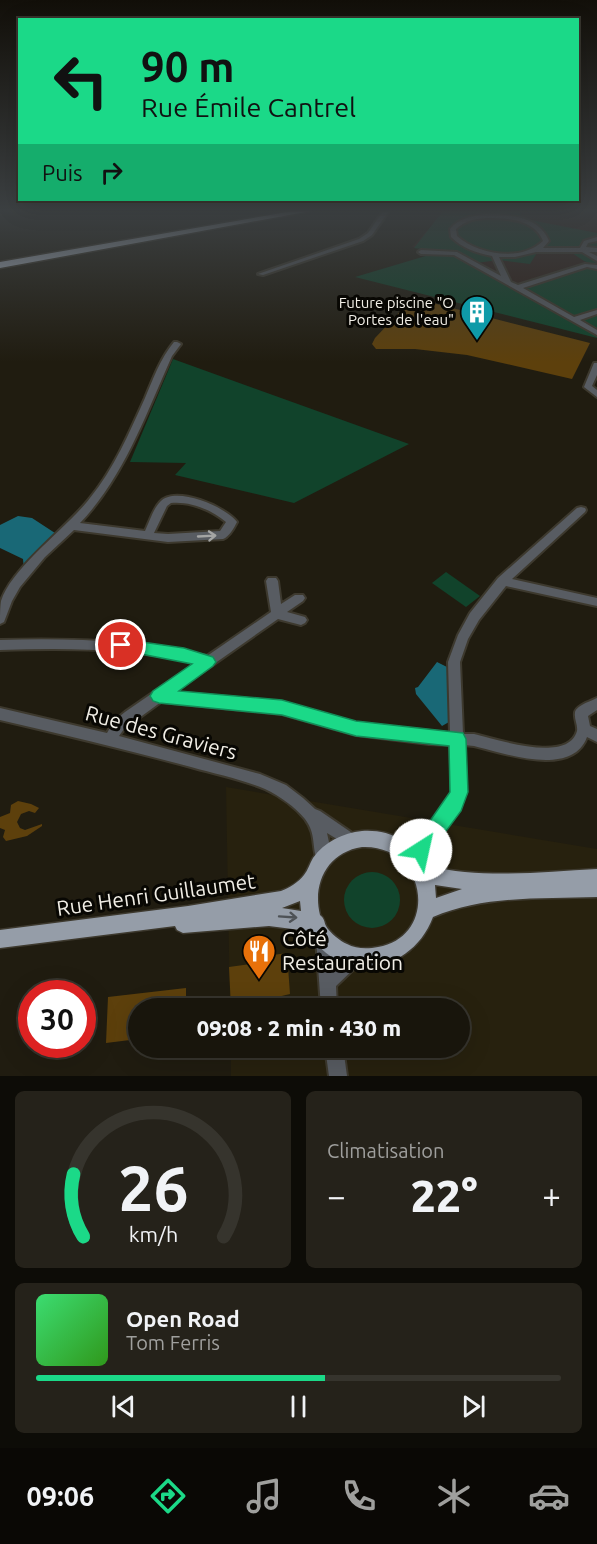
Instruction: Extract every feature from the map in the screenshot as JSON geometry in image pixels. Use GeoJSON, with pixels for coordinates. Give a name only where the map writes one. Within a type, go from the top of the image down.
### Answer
{"type":"FeatureCollection","features":[{"type":"Feature","properties":{"kind":"highway"},"geometry":{"type":"LineString","coordinates":[[0,265],[22,261]]}},
{"type":"Feature","properties":{"kind":"main road"},"geometry":{"type":"LineString","coordinates":[[418,869],[427,895],[427,911],[418,934],[396,953],[376,959],[355,956],[333,944],[320,929],[310,902],[312,880],[322,857],[332,848],[350,840],[375,838],[395,846],[418,869],[445,880],[478,882],[597,878]]}},
{"type":"Feature","properties":{"kind":"main road","name":"Rue Henri Guillaumet"},"geometry":{"type":"LineString","coordinates":[[0,939],[188,915],[281,900],[295,894],[312,880]]}},
{"type":"Feature","properties":{"kind":"main road"},"geometry":{"type":"LineString","coordinates":[[427,911],[454,899],[497,893],[597,888]]}},
{"type":"Feature","properties":{"kind":"main road","name":"Rue Henri Guillaumet"},"geometry":{"type":"LineString","coordinates":[[0,946],[191,923],[277,916],[300,918],[320,929]]}},
{"type":"Feature","properties":{"kind":"street"},"geometry":{"type":"LineString","coordinates":[[261,274],[299,261]]}},
{"type":"Feature","properties":{"kind":"street"},"geometry":{"type":"LineString","coordinates":[[469,261],[597,333]]}},
{"type":"Feature","properties":{"kind":"street"},"geometry":{"type":"LineString","coordinates":[[497,261],[508,284]]}},
{"type":"Feature","properties":{"kind":"street"},"geometry":{"type":"LineString","coordinates":[[518,288],[587,265],[597,267]]}},
{"type":"Feature","properties":{"kind":"street"},"geometry":{"type":"LineString","coordinates":[[573,320],[597,312]]}},
{"type":"Feature","properties":{"kind":"street"},"geometry":{"type":"LineString","coordinates":[[0,619],[3,608],[15,587],[96,498],[124,450],[168,355],[177,344]]}},
{"type":"Feature","properties":{"kind":"street"},"geometry":{"type":"LineString","coordinates":[[597,365],[588,387],[597,393]]}},
{"type":"Feature","properties":{"kind":"street"},"geometry":{"type":"LineString","coordinates":[[71,526],[148,536],[168,538],[223,535],[232,522],[228,516],[219,512],[191,501],[173,498],[165,500],[148,536]]}},
{"type":"Feature","properties":{"kind":"street"},"geometry":{"type":"LineString","coordinates":[[418,869],[421,850],[454,805],[459,792],[454,662],[457,649],[480,610],[502,581],[581,510]]}},
{"type":"Feature","properties":{"kind":"street"},"geometry":{"type":"LineString","coordinates":[[272,581],[277,614]]}},
{"type":"Feature","properties":{"kind":"street"},"geometry":{"type":"LineString","coordinates":[[502,581],[597,602]]}},
{"type":"Feature","properties":{"kind":"street"},"geometry":{"type":"LineString","coordinates":[[110,740],[119,725],[298,598]]}},
{"type":"Feature","properties":{"kind":"street"},"geometry":{"type":"LineString","coordinates":[[277,614],[301,621]]}},
{"type":"Feature","properties":{"kind":"street"},"geometry":{"type":"LineString","coordinates":[[0,645],[88,643],[137,646],[208,662]]}},
{"type":"Feature","properties":{"kind":"street"},"geometry":{"type":"LineString","coordinates":[[159,696],[282,708],[356,729],[474,740],[540,755],[564,752],[579,742],[584,729],[581,713],[597,704]]}},
{"type":"Feature","properties":{"kind":"street","name":"Rue des Graviers"},"geometry":{"type":"LineString","coordinates":[[0,714],[110,740],[265,782],[290,796],[304,809]]}},
{"type":"Feature","properties":{"kind":"street"},"geometry":{"type":"LineString","coordinates":[[584,729],[597,736]]}},
{"type":"Feature","properties":{"kind":"street"},"geometry":{"type":"LineString","coordinates":[[304,809],[350,840]]}},
{"type":"Feature","properties":{"kind":"street"},"geometry":{"type":"LineString","coordinates":[[304,809],[321,831],[322,857]]}},
{"type":"Feature","properties":{"kind":"street"},"geometry":{"type":"LineString","coordinates":[[395,846],[412,843],[444,817]]}},
{"type":"Feature","properties":{"kind":"street"},"geometry":{"type":"LineString","coordinates":[[320,929],[328,998]]}},
{"type":"Feature","properties":{"kind":"street"},"geometry":{"type":"LineString","coordinates":[[326,984],[355,956]]}},
{"type":"Feature","properties":{"kind":"street"},"geometry":{"type":"LineString","coordinates":[[336,1058],[338,1076]]}},
{"type":"Feature","properties":{"kind":"shaded area"},"geometry":{"type":"Polygon","coordinates":[[[470,261],[597,261],[597,266],[588,263],[518,288],[470,261]]]}},
{"type":"Feature","properties":{"kind":"shaded area"},"geometry":{"type":"Polygon","coordinates":[[[226,787],[597,849],[597,1076],[231,1076],[231,1058],[470,1058],[470,998],[230,998],[226,787]]]}},
{"type":"Feature","properties":{"kind":"green space"},"geometry":{"type":"Polygon","coordinates":[[[408,261],[466,261],[517,291],[589,266],[597,270],[597,338],[355,277],[408,261]]]}},
{"type":"Feature","properties":{"kind":"green space"},"geometry":{"type":"Polygon","coordinates":[[[508,261],[532,261],[530,264],[508,261]]]}},
{"type":"Feature","properties":{"kind":"green space"},"geometry":{"type":"Polygon","coordinates":[[[585,261],[597,261],[597,266],[585,261]]]}},
{"type":"Feature","properties":{"kind":"green space"},"geometry":{"type":"Polygon","coordinates":[[[173,359],[409,444],[294,503],[175,475],[186,463],[130,462],[173,359]]]}},
{"type":"Feature","properties":{"kind":"green space"},"geometry":{"type":"Polygon","coordinates":[[[446,572],[480,596],[466,607],[432,583],[446,572]]]}},
{"type":"Feature","properties":{"kind":"green space"},"geometry":{"type":"Polygon","coordinates":[[[366,872],[378,872],[392,880],[400,894],[398,911],[392,920],[378,928],[366,928],[349,916],[344,906],[344,894],[356,877],[366,872]]]}},
{"type":"Feature","properties":{"kind":"water"},"geometry":{"type":"Polygon","coordinates":[[[18,516],[32,518],[58,535],[24,570],[23,559],[0,548],[0,525],[18,516]]]}},
{"type":"Feature","properties":{"kind":"water"},"geometry":{"type":"Polygon","coordinates":[[[437,662],[447,667],[449,722],[442,726],[416,694],[415,688],[437,662]]]}},
{"type":"Feature","properties":{"kind":"building","name":"Future piscine \"O Portes de l'eau\""},"geometry":{"type":"Polygon","coordinates":[[[413,298],[590,343],[572,379],[467,355],[415,349],[376,349],[372,344],[375,338],[413,298]]]}},
{"type":"Feature","properties":{"kind":"building"},"geometry":{"type":"Polygon","coordinates":[[[18,801],[39,808],[35,813],[29,811],[21,814],[17,822],[20,828],[25,830],[42,824],[42,826],[27,836],[6,841],[3,837],[5,830],[0,828],[0,817],[10,813],[11,805],[18,801]]]}},
{"type":"Feature","properties":{"kind":"building","name":"Côté Restauration"},"geometry":{"type":"Polygon","coordinates":[[[287,953],[290,994],[273,998],[231,998],[229,967],[266,962],[266,956],[287,953]]]}},
{"type":"Feature","properties":{"kind":"building"},"geometry":{"type":"Polygon","coordinates":[[[186,988],[186,998],[128,998],[128,1040],[106,1043],[108,997],[186,988]]]}},
{"type":"Feature","properties":{"kind":"place","name":"Future piscine \"O Portes de l'eau\""},"geometry":{"type":"Point","coordinates":[477,341]}},
{"type":"Feature","properties":{"kind":"place","name":"Côté Restauration"},"geometry":{"type":"Point","coordinates":[259,980]}},
{"type":"Feature","properties":{"kind":"route"},"geometry":{"type":"LineString","coordinates":[[121,645],[184,655],[208,662],[159,696],[282,708],[356,729],[457,739],[459,792],[454,805],[421,850]]}}]}
